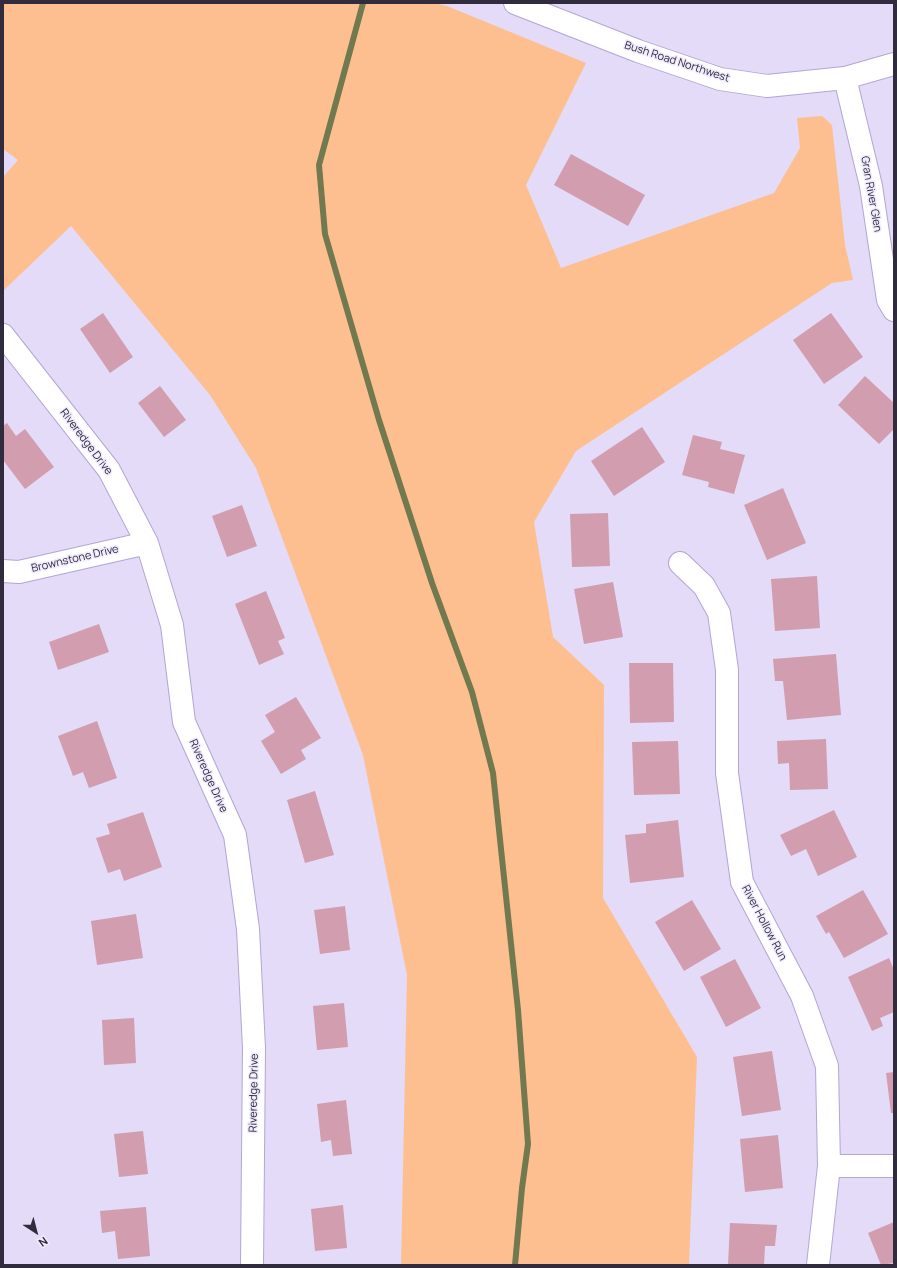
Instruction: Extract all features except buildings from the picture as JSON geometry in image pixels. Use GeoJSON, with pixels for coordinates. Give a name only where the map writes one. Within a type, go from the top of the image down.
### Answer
{"type":"FeatureCollection","features":[{"type":"Feature","properties":{"kind":"street","name":"Bush Road Northwest"},"geometry":{"type":"LineString","coordinates":[[515,3],[638,51],[720,79],[767,86],[845,78],[894,64]]}},
{"type":"Feature","properties":{"kind":"street","name":"Gran River Glen"},"geometry":{"type":"LineString","coordinates":[[845,78],[871,186],[888,300],[894,310]]}},
{"type":"Feature","properties":{"kind":"street","name":"Riveredge Drive"},"geometry":{"type":"LineString","coordinates":[[3,335],[109,470],[147,543],[172,625],[184,722],[235,835],[248,930],[254,1048],[252,1265]]}},
{"type":"Feature","properties":{"kind":"street","name":"Brownstone Drive"},"geometry":{"type":"LineString","coordinates":[[3,572],[19,572],[147,543]]}},
{"type":"Feature","properties":{"kind":"street","name":"River Hollow Run"},"geometry":{"type":"LineString","coordinates":[[680,563],[704,586],[719,613],[727,670],[727,773],[742,882],[802,996],[828,1066],[828,1166],[818,1265]]}},
{"type":"Feature","properties":{"kind":"street"},"geometry":{"type":"LineString","coordinates":[[828,1166],[894,1166]]}},
{"type":"Feature","properties":{"kind":"shaded area"},"geometry":{"type":"Polygon","coordinates":[[[3,3],[434,3],[447,6],[586,63],[526,185],[561,268],[774,193],[800,148],[797,118],[822,116],[832,125],[845,245],[853,280],[832,283],[576,451],[534,522],[553,637],[604,685],[603,898],[697,1057],[689,1265],[401,1265],[407,975],[363,755],[256,468],[210,395],[71,226],[3,291],[3,177],[18,160],[3,149],[3,3]]]}},
{"type":"Feature","properties":{"kind":"waterway"},"geometry":{"type":"LineString","coordinates":[[363,3],[319,165],[325,234],[379,420],[432,583],[472,692],[493,773],[518,1010],[528,1144],[522,1188],[515,1265]]}}]}
